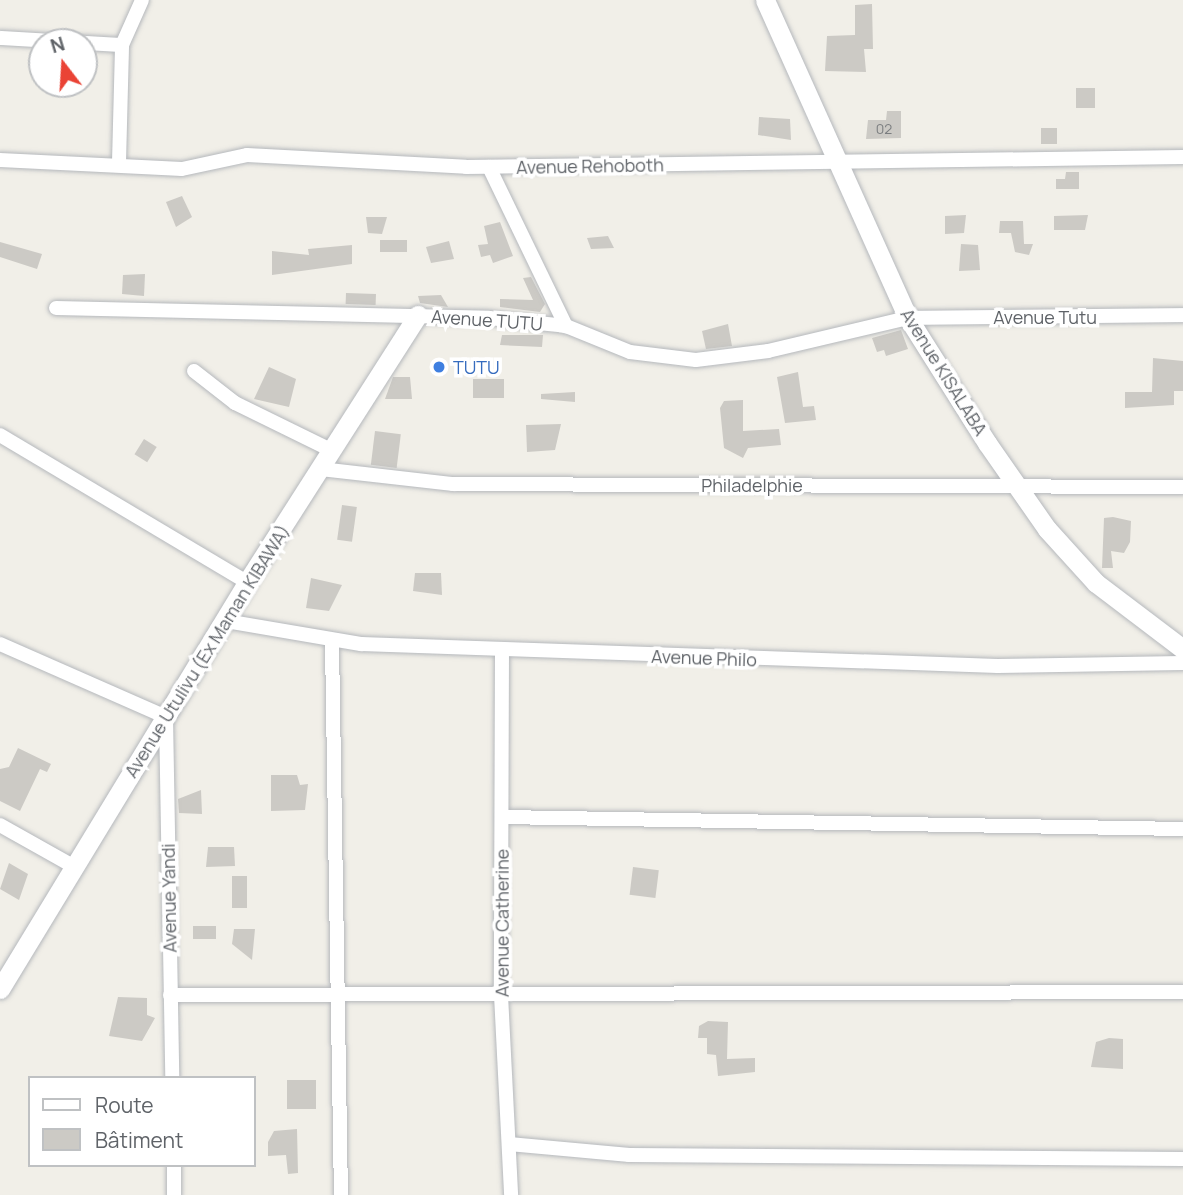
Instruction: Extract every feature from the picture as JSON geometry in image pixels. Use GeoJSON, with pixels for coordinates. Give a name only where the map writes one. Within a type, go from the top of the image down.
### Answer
{"type":"FeatureCollection","features":[{"type":"Feature","properties":{"kind":"street"},"geometry":{"type":"LineString","coordinates":[[120,162],[122,45],[142,0]]}},
{"type":"Feature","properties":{"kind":"street","name":"Avenue KISALABA"},"geometry":{"type":"LineString","coordinates":[[765,0],[908,318],[1017,486],[1096,583],[1183,649]]}},
{"type":"Feature","properties":{"kind":"street"},"geometry":{"type":"LineString","coordinates":[[0,37],[122,45]]}},
{"type":"Feature","properties":{"kind":"street","name":"Avenue Rehoboth"},"geometry":{"type":"LineString","coordinates":[[0,160],[120,162],[182,169],[247,155],[489,167],[1183,157]]}},
{"type":"Feature","properties":{"kind":"street"},"geometry":{"type":"LineString","coordinates":[[489,167],[566,326]]}},
{"type":"Feature","properties":{"kind":"street","name":"Avenue TUTU"},"geometry":{"type":"LineString","coordinates":[[56,308],[418,315],[566,326],[630,352],[696,360],[768,351],[908,318]]}},
{"type":"Feature","properties":{"kind":"street","name":"Avenue Utulivu (Ex Maman KIBAWA)"},"geometry":{"type":"LineString","coordinates":[[0,989],[73,866],[226,621],[247,582],[418,315]]}},
{"type":"Feature","properties":{"kind":"street","name":"Avenue Tutu"},"geometry":{"type":"LineString","coordinates":[[908,318],[1183,316]]}},
{"type":"Feature","properties":{"kind":"street"},"geometry":{"type":"LineString","coordinates":[[194,371],[235,403],[333,450]]}},
{"type":"Feature","properties":{"kind":"street"},"geometry":{"type":"LineString","coordinates":[[0,435],[247,582]]}},
{"type":"Feature","properties":{"kind":"street","name":"Philadelphie"},"geometry":{"type":"LineString","coordinates":[[321,469],[453,484],[1183,487]]}},
{"type":"Feature","properties":{"kind":"street","name":"Avenue Philo"},"geometry":{"type":"LineString","coordinates":[[226,621],[332,643],[998,666],[1183,663]]}},
{"type":"Feature","properties":{"kind":"street"},"geometry":{"type":"LineString","coordinates":[[332,643],[340,992],[341,1195]]}},
{"type":"Feature","properties":{"kind":"street"},"geometry":{"type":"LineString","coordinates":[[0,644],[166,717]]}},
{"type":"Feature","properties":{"kind":"street","name":"Avenue Catherine"},"geometry":{"type":"LineString","coordinates":[[502,650],[501,993],[511,1195]]}},
{"type":"Feature","properties":{"kind":"street","name":"Avenue Yandi"},"geometry":{"type":"LineString","coordinates":[[166,717],[172,1076]]}},
{"type":"Feature","properties":{"kind":"street"},"geometry":{"type":"LineString","coordinates":[[502,817],[1183,829]]}},
{"type":"Feature","properties":{"kind":"street"},"geometry":{"type":"LineString","coordinates":[[0,825],[73,866]]}},
{"type":"Feature","properties":{"kind":"street"},"geometry":{"type":"LineString","coordinates":[[170,995],[340,992],[1183,992]]}},
{"type":"Feature","properties":{"kind":"street"},"geometry":{"type":"LineString","coordinates":[[509,1144],[629,1155],[1183,1159]]}},
{"type":"Feature","properties":{"kind":"street"},"geometry":{"type":"LineString","coordinates":[[174,1167],[174,1195]]}},
{"type":"Feature","properties":{"kind":"building"},"geometry":{"type":"Polygon","coordinates":[[[872,4],[873,49],[864,49],[866,72],[825,71],[827,36],[855,35],[855,5],[872,4]]]}},
{"type":"Feature","properties":{"kind":"building"},"geometry":{"type":"Polygon","coordinates":[[[1076,88],[1095,88],[1095,108],[1076,108],[1076,88]]]}},
{"type":"Feature","properties":{"kind":"building"},"geometry":{"type":"Polygon","coordinates":[[[887,111],[901,111],[901,138],[866,139],[868,120],[886,120],[887,111]]]}},
{"type":"Feature","properties":{"kind":"building"},"geometry":{"type":"Polygon","coordinates":[[[759,117],[790,119],[791,140],[758,135],[759,117]]]}},
{"type":"Feature","properties":{"kind":"building"},"geometry":{"type":"Polygon","coordinates":[[[1041,128],[1057,128],[1057,144],[1041,144],[1041,128]]]}},
{"type":"Feature","properties":{"kind":"building"},"geometry":{"type":"Polygon","coordinates":[[[1066,172],[1079,172],[1079,189],[1056,189],[1056,179],[1065,179],[1066,172]]]}},
{"type":"Feature","properties":{"kind":"building"},"geometry":{"type":"Polygon","coordinates":[[[182,196],[192,217],[176,227],[166,202],[182,196]]]}},
{"type":"Feature","properties":{"kind":"building"},"geometry":{"type":"Polygon","coordinates":[[[966,215],[964,233],[945,234],[945,216],[966,215]]]}},
{"type":"Feature","properties":{"kind":"building"},"geometry":{"type":"Polygon","coordinates":[[[1088,215],[1085,230],[1054,230],[1054,216],[1088,215]]]}},
{"type":"Feature","properties":{"kind":"building"},"geometry":{"type":"Polygon","coordinates":[[[366,217],[387,217],[382,234],[368,233],[366,217]]]}},
{"type":"Feature","properties":{"kind":"building"},"geometry":{"type":"Polygon","coordinates":[[[1000,221],[1023,221],[1024,244],[1033,244],[1029,255],[1015,252],[1011,233],[999,233],[1000,221]]]}},
{"type":"Feature","properties":{"kind":"building"},"geometry":{"type":"Polygon","coordinates":[[[500,222],[513,256],[493,263],[490,255],[481,257],[478,245],[488,244],[484,226],[500,222]]]}},
{"type":"Feature","properties":{"kind":"building"},"geometry":{"type":"Polygon","coordinates":[[[608,236],[614,248],[591,249],[587,238],[608,236]]]}},
{"type":"Feature","properties":{"kind":"building"},"geometry":{"type":"Polygon","coordinates":[[[380,240],[407,240],[407,252],[380,252],[380,240]]]}},
{"type":"Feature","properties":{"kind":"building"},"geometry":{"type":"Polygon","coordinates":[[[449,241],[454,259],[431,263],[426,247],[449,241]]]}},
{"type":"Feature","properties":{"kind":"building"},"geometry":{"type":"Polygon","coordinates":[[[0,242],[42,254],[37,269],[0,257],[0,242]]]}},
{"type":"Feature","properties":{"kind":"building"},"geometry":{"type":"Polygon","coordinates":[[[961,244],[978,245],[980,270],[959,271],[961,244]]]}},
{"type":"Feature","properties":{"kind":"building"},"geometry":{"type":"Polygon","coordinates":[[[352,245],[352,264],[272,275],[272,251],[309,255],[308,249],[352,245]]]}},
{"type":"Feature","properties":{"kind":"building"},"geometry":{"type":"Polygon","coordinates":[[[145,274],[144,296],[122,294],[123,275],[145,274]]]}},
{"type":"Feature","properties":{"kind":"building"},"geometry":{"type":"Polygon","coordinates":[[[531,277],[545,304],[540,312],[500,307],[500,299],[533,300],[523,278],[531,277]]]}},
{"type":"Feature","properties":{"kind":"building"},"geometry":{"type":"Polygon","coordinates":[[[346,293],[376,294],[376,305],[346,304],[346,293]]]}},
{"type":"Feature","properties":{"kind":"building"},"geometry":{"type":"Polygon","coordinates":[[[441,295],[448,307],[420,303],[418,296],[441,295]]]}},
{"type":"Feature","properties":{"kind":"building"},"geometry":{"type":"Polygon","coordinates":[[[728,324],[732,346],[706,349],[702,331],[728,324]]]}},
{"type":"Feature","properties":{"kind":"building"},"geometry":{"type":"Polygon","coordinates":[[[901,330],[908,349],[886,356],[884,350],[877,352],[872,338],[901,330]]]}},
{"type":"Feature","properties":{"kind":"building"},"geometry":{"type":"Polygon","coordinates":[[[502,335],[543,335],[542,347],[500,345],[502,335]]]}},
{"type":"Feature","properties":{"kind":"building"},"geometry":{"type":"Polygon","coordinates":[[[1153,358],[1183,361],[1183,391],[1174,391],[1174,405],[1125,408],[1125,392],[1152,392],[1153,358]]]}},
{"type":"Feature","properties":{"kind":"building"},"geometry":{"type":"Polygon","coordinates":[[[269,367],[296,379],[289,407],[254,399],[269,367]]]}},
{"type":"Feature","properties":{"kind":"building"},"geometry":{"type":"Polygon","coordinates":[[[798,372],[803,407],[814,406],[816,420],[785,423],[777,377],[798,372]]]}},
{"type":"Feature","properties":{"kind":"building"},"geometry":{"type":"Polygon","coordinates":[[[393,377],[410,377],[412,399],[385,399],[393,377]]]}},
{"type":"Feature","properties":{"kind":"building"},"geometry":{"type":"Polygon","coordinates":[[[473,379],[504,379],[504,398],[473,398],[473,379]]]}},
{"type":"Feature","properties":{"kind":"building"},"geometry":{"type":"Polygon","coordinates":[[[575,392],[575,402],[541,399],[541,394],[575,392]]]}},
{"type":"Feature","properties":{"kind":"building"},"geometry":{"type":"Polygon","coordinates":[[[743,400],[743,431],[779,429],[781,445],[748,448],[743,458],[724,448],[720,408],[724,401],[743,400]]]}},
{"type":"Feature","properties":{"kind":"building"},"geometry":{"type":"Polygon","coordinates":[[[561,424],[555,450],[527,452],[526,425],[561,424]]]}},
{"type":"Feature","properties":{"kind":"building"},"geometry":{"type":"Polygon","coordinates":[[[375,431],[401,434],[397,468],[371,465],[375,431]]]}},
{"type":"Feature","properties":{"kind":"building"},"geometry":{"type":"Polygon","coordinates":[[[144,439],[157,447],[147,462],[134,454],[144,439]]]}},
{"type":"Feature","properties":{"kind":"building"},"geometry":{"type":"Polygon","coordinates":[[[342,505],[357,507],[352,542],[337,540],[342,505]]]}},
{"type":"Feature","properties":{"kind":"building"},"geometry":{"type":"Polygon","coordinates":[[[1104,518],[1131,521],[1130,542],[1124,553],[1111,551],[1113,568],[1102,568],[1104,518]]]}},
{"type":"Feature","properties":{"kind":"building"},"geometry":{"type":"Polygon","coordinates":[[[415,573],[441,573],[442,595],[413,591],[415,573]]]}},
{"type":"Feature","properties":{"kind":"building"},"geometry":{"type":"Polygon","coordinates":[[[311,578],[342,585],[329,611],[306,608],[311,578]]]}},
{"type":"Feature","properties":{"kind":"building"},"geometry":{"type":"Polygon","coordinates":[[[18,748],[51,764],[47,772],[40,769],[20,811],[0,801],[0,769],[9,767],[18,748]]]}},
{"type":"Feature","properties":{"kind":"building"},"geometry":{"type":"Polygon","coordinates":[[[271,775],[297,775],[300,785],[308,784],[305,810],[271,811],[271,775]]]}},
{"type":"Feature","properties":{"kind":"building"},"geometry":{"type":"Polygon","coordinates":[[[201,790],[202,814],[179,813],[178,799],[201,790]]]}},
{"type":"Feature","properties":{"kind":"building"},"geometry":{"type":"Polygon","coordinates":[[[208,847],[234,847],[235,866],[206,867],[208,847]]]}},
{"type":"Feature","properties":{"kind":"building"},"geometry":{"type":"Polygon","coordinates":[[[9,863],[28,874],[19,900],[0,889],[9,863]]]}},
{"type":"Feature","properties":{"kind":"building"},"geometry":{"type":"Polygon","coordinates":[[[633,867],[659,870],[655,898],[630,895],[633,867]]]}},
{"type":"Feature","properties":{"kind":"building"},"geometry":{"type":"Polygon","coordinates":[[[232,876],[247,876],[247,908],[232,908],[232,876]]]}},
{"type":"Feature","properties":{"kind":"building"},"geometry":{"type":"Polygon","coordinates":[[[193,926],[216,926],[216,939],[193,939],[193,926]]]}},
{"type":"Feature","properties":{"kind":"building"},"geometry":{"type":"Polygon","coordinates":[[[234,929],[255,929],[252,960],[232,944],[234,929]]]}},
{"type":"Feature","properties":{"kind":"building"},"geometry":{"type":"Polygon","coordinates":[[[118,997],[147,998],[147,1015],[155,1018],[142,1041],[109,1036],[118,997]]]}},
{"type":"Feature","properties":{"kind":"building"},"geometry":{"type":"Polygon","coordinates":[[[708,1021],[728,1022],[727,1059],[755,1058],[755,1072],[718,1076],[716,1055],[707,1054],[707,1038],[698,1038],[699,1026],[708,1021]]]}},
{"type":"Feature","properties":{"kind":"building"},"geometry":{"type":"Polygon","coordinates":[[[1109,1038],[1123,1039],[1123,1069],[1091,1067],[1096,1042],[1109,1038]]]}},
{"type":"Feature","properties":{"kind":"building"},"geometry":{"type":"Polygon","coordinates":[[[287,1080],[316,1080],[316,1109],[287,1109],[287,1080]]]}},
{"type":"Feature","properties":{"kind":"building"},"geometry":{"type":"Polygon","coordinates":[[[297,1129],[298,1173],[288,1174],[286,1155],[268,1156],[268,1142],[274,1131],[297,1129]]]}},
{"type":"Feature","properties":{"kind":"place","name":"TUTU"},"geometry":{"type":"Point","coordinates":[439,367]}}]}
